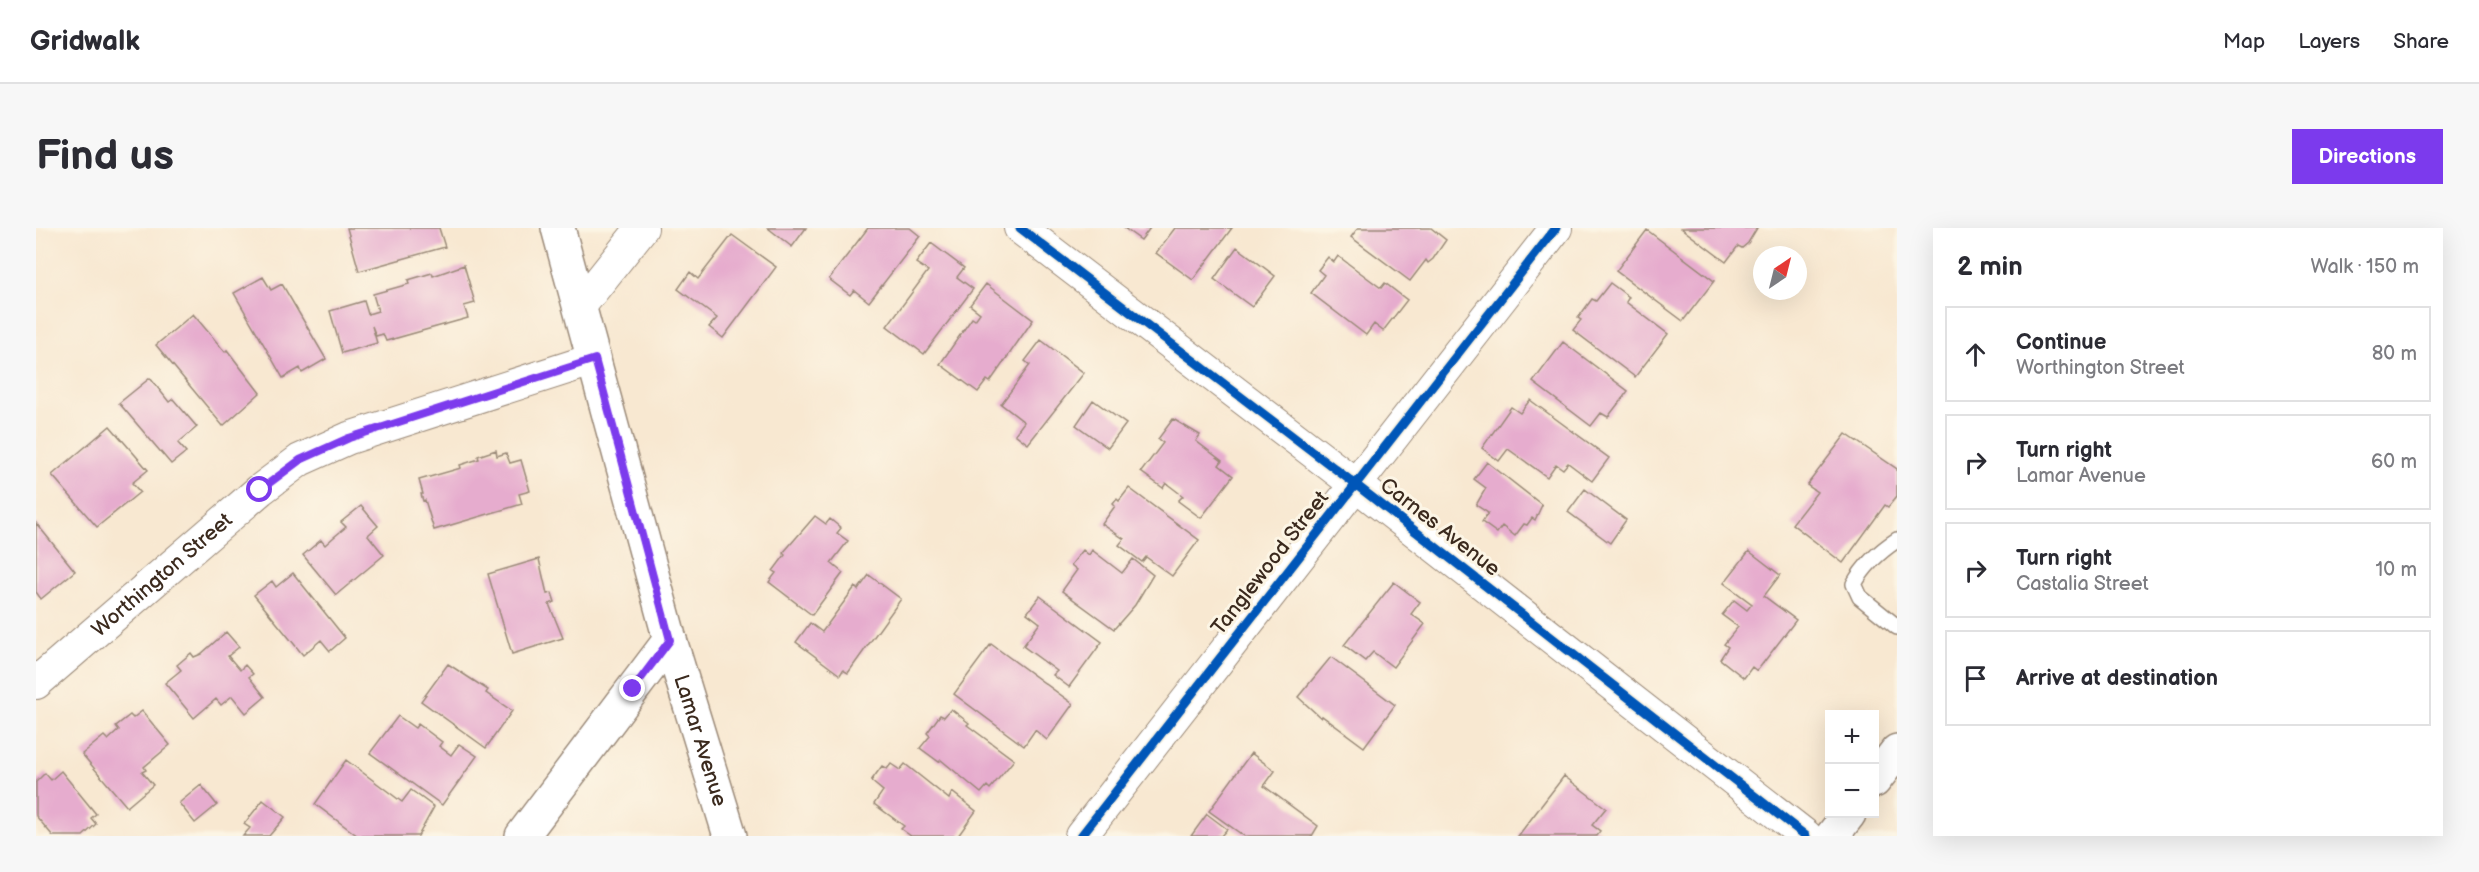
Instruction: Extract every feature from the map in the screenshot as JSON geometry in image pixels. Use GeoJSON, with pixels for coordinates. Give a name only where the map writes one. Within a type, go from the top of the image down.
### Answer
{"type":"FeatureCollection","features":[{"type":"Feature","properties":{"kind":"main road","name":"Lamar Avenue"},"geometry":{"type":"LineString","coordinates":[[558,228],[670,640],[730,836]]}},
{"type":"Feature","properties":{"kind":"main road"},"geometry":{"type":"LineString","coordinates":[[522,836],[670,640]]}},
{"type":"Feature","properties":{"kind":"main road"},"geometry":{"type":"LineString","coordinates":[[1879,775],[1897,751]]}},
{"type":"Feature","properties":{"kind":"main road"},"geometry":{"type":"LineString","coordinates":[[1832,836],[1845,818]]}},
{"type":"Feature","properties":{"kind":"street"},"geometry":{"type":"LineString","coordinates":[[580,306],[642,228]]}},
{"type":"Feature","properties":{"kind":"street","name":"Carnes Avenue"},"geometry":{"type":"LineString","coordinates":[[1020,228],[1355,484],[1806,836]]}},
{"type":"Feature","properties":{"kind":"street","name":"Tanglewood Street"},"geometry":{"type":"LineString","coordinates":[[1080,836],[1556,228]]}},
{"type":"Feature","properties":{"kind":"street","name":"Worthington Street"},"geometry":{"type":"LineString","coordinates":[[36,683],[260,490],[300,460],[349,438],[595,359]]}},
{"type":"Feature","properties":{"kind":"lane"},"geometry":{"type":"LineString","coordinates":[[1897,540],[1885,547],[1854,584],[1860,597],[1897,627]]}},
{"type":"Feature","properties":{"kind":"building"},"geometry":{"type":"Polygon","coordinates":[[[347,228],[439,228],[445,247],[359,271],[347,228]]]}},
{"type":"Feature","properties":{"kind":"building"},"geometry":{"type":"Polygon","coordinates":[[[768,228],[806,228],[792,247],[768,228]]]}},
{"type":"Feature","properties":{"kind":"building"},"geometry":{"type":"Polygon","coordinates":[[[868,228],[910,228],[920,236],[869,302],[854,290],[850,295],[829,279],[868,228]]]}},
{"type":"Feature","properties":{"kind":"building"},"geometry":{"type":"Polygon","coordinates":[[[1124,228],[1150,228],[1141,240],[1124,228]]]}},
{"type":"Feature","properties":{"kind":"building"},"geometry":{"type":"Polygon","coordinates":[[[1175,228],[1232,228],[1193,280],[1156,253],[1175,228]]]}},
{"type":"Feature","properties":{"kind":"building"},"geometry":{"type":"Polygon","coordinates":[[[1358,228],[1431,228],[1446,240],[1433,259],[1428,263],[1426,260],[1410,281],[1351,237],[1358,228]]]}},
{"type":"Feature","properties":{"kind":"building"},"geometry":{"type":"Polygon","coordinates":[[[1681,228],[1757,228],[1748,243],[1742,248],[1738,246],[1726,262],[1681,228]]]}},
{"type":"Feature","properties":{"kind":"building"},"geometry":{"type":"Polygon","coordinates":[[[1647,230],[1714,281],[1683,321],[1616,271],[1647,230]]]}},
{"type":"Feature","properties":{"kind":"building"},"geometry":{"type":"Polygon","coordinates":[[[732,235],[776,267],[723,338],[709,327],[717,318],[678,289],[690,272],[698,279],[732,235]]]}},
{"type":"Feature","properties":{"kind":"building"},"geometry":{"type":"Polygon","coordinates":[[[931,243],[964,268],[957,277],[973,289],[924,354],[887,326],[928,271],[916,263],[931,243]]]}},
{"type":"Feature","properties":{"kind":"building"},"geometry":{"type":"Polygon","coordinates":[[[1237,247],[1275,276],[1252,307],[1214,279],[1237,247]]]}},
{"type":"Feature","properties":{"kind":"building"},"geometry":{"type":"Polygon","coordinates":[[[1338,256],[1381,288],[1385,283],[1407,300],[1383,331],[1374,324],[1366,335],[1311,293],[1324,275],[1318,270],[1328,257],[1334,262],[1338,256]]]}},
{"type":"Feature","properties":{"kind":"building"},"geometry":{"type":"Polygon","coordinates":[[[464,265],[475,303],[464,306],[468,318],[386,341],[383,334],[376,336],[372,326],[377,343],[342,353],[330,311],[364,301],[368,314],[378,311],[373,294],[409,284],[408,280],[432,273],[433,276],[464,265]]]}},
{"type":"Feature","properties":{"kind":"building"},"geometry":{"type":"Polygon","coordinates":[[[263,277],[271,290],[282,284],[326,359],[302,373],[300,368],[283,378],[234,293],[263,277]]]}},
{"type":"Feature","properties":{"kind":"building"},"geometry":{"type":"Polygon","coordinates":[[[1610,283],[1629,297],[1626,302],[1668,334],[1635,377],[1573,330],[1581,320],[1578,318],[1592,299],[1596,301],[1610,283]]]}},
{"type":"Feature","properties":{"kind":"building"},"geometry":{"type":"Polygon","coordinates":[[[986,284],[1033,320],[990,382],[987,380],[978,392],[940,364],[972,318],[975,320],[980,313],[970,305],[986,284]]]}},
{"type":"Feature","properties":{"kind":"building"},"geometry":{"type":"Polygon","coordinates":[[[193,314],[225,352],[227,350],[260,393],[223,426],[156,345],[193,314]]]}},
{"type":"Feature","properties":{"kind":"building"},"geometry":{"type":"Polygon","coordinates":[[[1041,340],[1084,373],[1028,444],[1015,434],[1024,422],[1001,404],[1030,365],[1025,361],[1041,340]]]}},
{"type":"Feature","properties":{"kind":"building"},"geometry":{"type":"Polygon","coordinates":[[[1563,342],[1628,391],[1608,417],[1601,413],[1591,426],[1533,382],[1563,342]]]}},
{"type":"Feature","properties":{"kind":"building"},"geometry":{"type":"Polygon","coordinates":[[[150,378],[169,402],[173,399],[197,427],[178,443],[186,452],[171,464],[119,403],[150,378]]]}},
{"type":"Feature","properties":{"kind":"building"},"geometry":{"type":"Polygon","coordinates":[[[1093,400],[1126,424],[1108,448],[1076,425],[1093,400]]]}},
{"type":"Feature","properties":{"kind":"building"},"geometry":{"type":"Polygon","coordinates":[[[1530,400],[1609,458],[1592,481],[1568,463],[1563,469],[1556,464],[1547,477],[1508,449],[1499,461],[1482,448],[1511,407],[1520,413],[1530,400]]]}},
{"type":"Feature","properties":{"kind":"building"},"geometry":{"type":"Polygon","coordinates":[[[1173,419],[1200,435],[1196,441],[1222,461],[1219,465],[1233,476],[1201,518],[1178,501],[1183,496],[1166,483],[1163,488],[1141,472],[1163,443],[1158,439],[1173,419]]]}},
{"type":"Feature","properties":{"kind":"building"},"geometry":{"type":"Polygon","coordinates":[[[110,426],[148,470],[132,483],[140,492],[97,527],[52,475],[110,426]]]}},
{"type":"Feature","properties":{"kind":"building"},"geometry":{"type":"Polygon","coordinates":[[[1846,434],[1897,469],[1897,496],[1888,507],[1885,505],[1843,563],[1792,524],[1817,492],[1807,485],[1846,434]]]}},
{"type":"Feature","properties":{"kind":"building"},"geometry":{"type":"Polygon","coordinates":[[[496,450],[497,456],[506,453],[510,463],[521,460],[530,491],[519,494],[522,504],[434,530],[425,500],[423,501],[419,480],[461,468],[460,465],[496,450]]]}},
{"type":"Feature","properties":{"kind":"building"},"geometry":{"type":"Polygon","coordinates":[[[1487,462],[1542,505],[1535,520],[1532,518],[1527,525],[1524,524],[1515,536],[1502,526],[1497,533],[1482,522],[1488,513],[1476,505],[1486,488],[1474,479],[1487,462]]]}},
{"type":"Feature","properties":{"kind":"building"},"geometry":{"type":"Polygon","coordinates":[[[1129,488],[1199,540],[1172,576],[1146,557],[1142,562],[1119,545],[1124,539],[1102,524],[1115,506],[1113,504],[1117,499],[1119,501],[1129,488]]]}},
{"type":"Feature","properties":{"kind":"building"},"geometry":{"type":"Polygon","coordinates":[[[1585,489],[1626,520],[1610,543],[1568,512],[1585,489]]]}},
{"type":"Feature","properties":{"kind":"building"},"geometry":{"type":"Polygon","coordinates":[[[361,506],[378,526],[368,535],[384,555],[336,595],[303,555],[321,540],[325,545],[346,527],[341,522],[361,506]]]}},
{"type":"Feature","properties":{"kind":"building"},"geometry":{"type":"Polygon","coordinates":[[[815,516],[826,524],[830,519],[841,528],[837,533],[848,541],[831,563],[843,573],[812,615],[769,582],[776,573],[773,571],[785,555],[783,553],[815,516]]]}},
{"type":"Feature","properties":{"kind":"building"},"geometry":{"type":"Polygon","coordinates":[[[36,523],[75,571],[41,599],[36,592],[36,523]]]}},
{"type":"Feature","properties":{"kind":"building"},"geometry":{"type":"Polygon","coordinates":[[[1083,550],[1089,555],[1092,550],[1122,573],[1133,559],[1153,575],[1135,605],[1114,629],[1062,591],[1077,570],[1071,565],[1083,550]]]}},
{"type":"Feature","properties":{"kind":"building"},"geometry":{"type":"Polygon","coordinates":[[[1749,551],[1780,575],[1764,596],[1796,620],[1757,671],[1752,667],[1744,678],[1720,659],[1728,647],[1724,644],[1738,627],[1722,615],[1734,600],[1747,610],[1752,604],[1724,583],[1749,551]]]}},
{"type":"Feature","properties":{"kind":"building"},"geometry":{"type":"Polygon","coordinates":[[[539,559],[547,594],[552,593],[555,602],[549,604],[563,638],[512,654],[488,574],[539,559]]]}},
{"type":"Feature","properties":{"kind":"building"},"geometry":{"type":"Polygon","coordinates":[[[293,573],[345,638],[330,651],[321,640],[303,655],[254,595],[272,581],[276,587],[293,573]]]}},
{"type":"Feature","properties":{"kind":"building"},"geometry":{"type":"Polygon","coordinates":[[[869,575],[901,599],[848,673],[843,670],[840,675],[796,642],[810,623],[822,632],[855,587],[858,590],[869,575]]]}},
{"type":"Feature","properties":{"kind":"building"},"geometry":{"type":"Polygon","coordinates":[[[1394,582],[1420,602],[1411,614],[1425,624],[1393,667],[1373,652],[1365,661],[1344,645],[1394,582]]]}},
{"type":"Feature","properties":{"kind":"building"},"geometry":{"type":"Polygon","coordinates":[[[1040,596],[1102,642],[1069,687],[1053,675],[1057,671],[1023,646],[1040,623],[1027,613],[1040,596]]]}},
{"type":"Feature","properties":{"kind":"building"},"geometry":{"type":"Polygon","coordinates":[[[226,632],[239,647],[228,656],[240,670],[245,665],[253,674],[249,677],[265,697],[246,713],[232,696],[221,705],[216,699],[194,718],[165,683],[181,670],[177,665],[191,653],[194,657],[201,654],[226,632]]]}},
{"type":"Feature","properties":{"kind":"building"},"geometry":{"type":"Polygon","coordinates":[[[991,644],[1073,704],[1047,740],[1035,730],[1024,746],[954,694],[991,644]]]}},
{"type":"Feature","properties":{"kind":"building"},"geometry":{"type":"Polygon","coordinates":[[[1331,657],[1395,705],[1364,747],[1322,716],[1321,718],[1298,697],[1331,657]]]}},
{"type":"Feature","properties":{"kind":"building"},"geometry":{"type":"Polygon","coordinates":[[[448,664],[488,690],[486,693],[512,711],[486,748],[421,701],[448,664]]]}},
{"type":"Feature","properties":{"kind":"building"},"geometry":{"type":"Polygon","coordinates":[[[951,709],[969,723],[967,725],[1014,760],[990,789],[987,786],[981,793],[941,760],[939,762],[920,748],[930,736],[927,733],[940,715],[944,717],[951,709]]]}},
{"type":"Feature","properties":{"kind":"building"},"geometry":{"type":"Polygon","coordinates":[[[142,711],[170,745],[144,767],[146,770],[142,772],[153,785],[127,807],[82,754],[104,736],[108,740],[119,730],[116,726],[130,715],[133,718],[142,711]]]}},
{"type":"Feature","properties":{"kind":"building"},"geometry":{"type":"Polygon","coordinates":[[[398,716],[415,728],[418,724],[442,742],[439,746],[451,755],[459,744],[477,756],[442,805],[370,753],[398,716]]]}},
{"type":"Feature","properties":{"kind":"building"},"geometry":{"type":"Polygon","coordinates":[[[1251,753],[1275,771],[1264,786],[1318,826],[1312,836],[1244,836],[1209,811],[1251,753]]]}},
{"type":"Feature","properties":{"kind":"building"},"geometry":{"type":"Polygon","coordinates":[[[346,760],[402,802],[411,790],[434,807],[418,836],[358,836],[315,804],[346,760]]]}},
{"type":"Feature","properties":{"kind":"building"},"geometry":{"type":"Polygon","coordinates":[[[891,764],[900,770],[905,764],[949,799],[952,792],[976,811],[958,836],[911,836],[901,829],[904,826],[874,804],[883,791],[871,781],[882,766],[887,769],[891,764]]]}},
{"type":"Feature","properties":{"kind":"building"},"geometry":{"type":"Polygon","coordinates":[[[61,771],[96,814],[91,818],[96,824],[83,836],[53,836],[36,816],[36,782],[45,773],[51,780],[61,771]]]}},
{"type":"Feature","properties":{"kind":"building"},"geometry":{"type":"Polygon","coordinates":[[[1564,776],[1606,808],[1592,825],[1600,831],[1596,836],[1518,836],[1564,776]]]}},
{"type":"Feature","properties":{"kind":"building"},"geometry":{"type":"Polygon","coordinates":[[[201,785],[217,805],[195,823],[179,803],[201,785]]]}},
{"type":"Feature","properties":{"kind":"building"},"geometry":{"type":"Polygon","coordinates":[[[263,800],[285,817],[269,836],[243,836],[250,828],[244,824],[263,800]]]}},
{"type":"Feature","properties":{"kind":"building"},"geometry":{"type":"Polygon","coordinates":[[[1207,814],[1227,829],[1221,836],[1191,836],[1207,814]]]}},
{"type":"Feature","properties":{"kind":"cycle path"},"geometry":{"type":"LineString","coordinates":[[1020,228],[1355,484],[1806,836]]}},
{"type":"Feature","properties":{"kind":"cycle path"},"geometry":{"type":"LineString","coordinates":[[1081,836],[1556,228]]}},
{"type":"Feature","properties":{"kind":"route"},"geometry":{"type":"LineString","coordinates":[[260,490],[300,460],[349,438],[595,359],[670,640],[633,689]]}}]}
